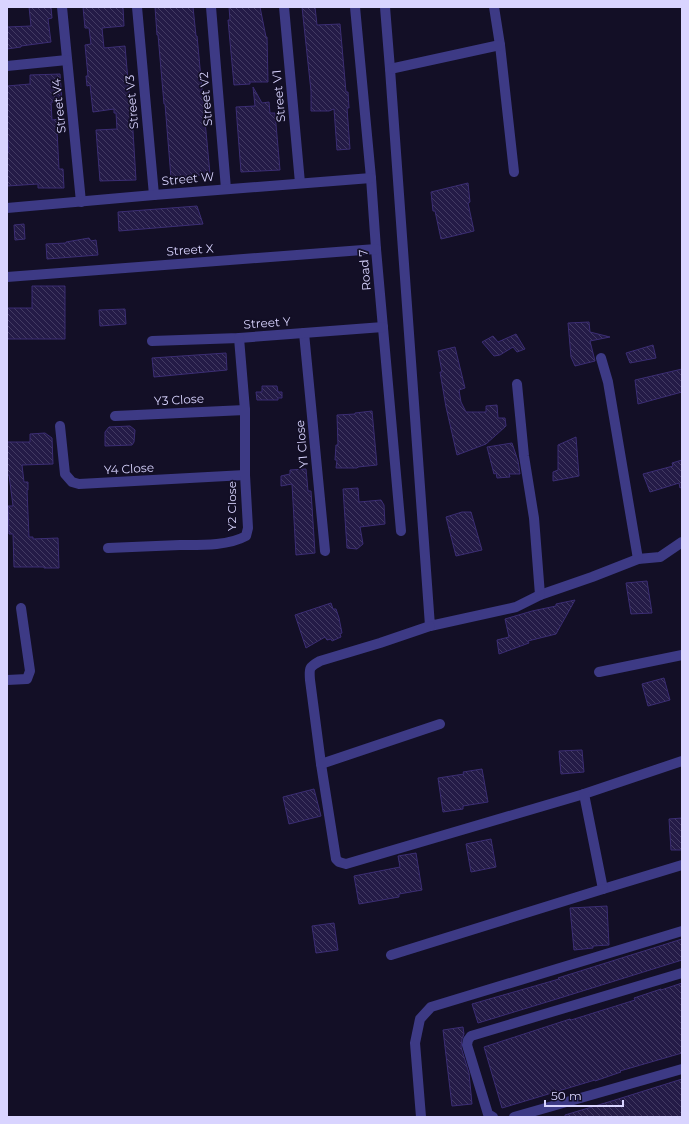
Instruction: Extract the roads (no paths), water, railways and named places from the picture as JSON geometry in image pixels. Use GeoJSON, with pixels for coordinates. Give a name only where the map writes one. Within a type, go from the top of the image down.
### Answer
{"type":"FeatureCollection","features":[{"type":"Feature","properties":{"kind":"street","name":"Street V4"},"geometry":{"type":"LineString","coordinates":[[62,7],[81,202]]}},
{"type":"Feature","properties":{"kind":"street","name":"Street V3"},"geometry":{"type":"LineString","coordinates":[[137,7],[154,195]]}},
{"type":"Feature","properties":{"kind":"street","name":"Street V2"},"geometry":{"type":"LineString","coordinates":[[211,7],[226,189]]}},
{"type":"Feature","properties":{"kind":"street","name":"Street V1"},"geometry":{"type":"LineString","coordinates":[[284,7],[300,184]]}},
{"type":"Feature","properties":{"kind":"street","name":"Road 7"},"geometry":{"type":"LineString","coordinates":[[356,7],[401,531]]}},
{"type":"Feature","properties":{"kind":"street"},"geometry":{"type":"LineString","coordinates":[[384,7],[390,69],[430,626]]}},
{"type":"Feature","properties":{"kind":"street"},"geometry":{"type":"LineString","coordinates":[[494,7],[500,45],[514,172]]}},
{"type":"Feature","properties":{"kind":"street"},"geometry":{"type":"LineString","coordinates":[[390,69],[500,45]]}},
{"type":"Feature","properties":{"kind":"street"},"geometry":{"type":"LineString","coordinates":[[7,66],[67,60]]}},
{"type":"Feature","properties":{"kind":"street","name":"Street W"},"geometry":{"type":"LineString","coordinates":[[7,208],[371,178]]}},
{"type":"Feature","properties":{"kind":"street","name":"Street X"},"geometry":{"type":"LineString","coordinates":[[7,277],[376,249]]}},
{"type":"Feature","properties":{"kind":"street","name":"Street Y"},"geometry":{"type":"LineString","coordinates":[[152,340],[239,338],[383,327]]}},
{"type":"Feature","properties":{"kind":"street","name":"Y1 Close"},"geometry":{"type":"LineString","coordinates":[[304,333],[325,551]]}},
{"type":"Feature","properties":{"kind":"street","name":"Y2 Close"},"geometry":{"type":"LineString","coordinates":[[108,548],[210,544],[232,542],[246,536],[248,528],[245,475],[245,410],[239,338]]}},
{"type":"Feature","properties":{"kind":"street"},"geometry":{"type":"LineString","coordinates":[[601,358],[608,382],[638,559]]}},
{"type":"Feature","properties":{"kind":"street"},"geometry":{"type":"LineString","coordinates":[[517,384],[524,456],[534,518],[540,595]]}},
{"type":"Feature","properties":{"kind":"street","name":"Y3 Close"},"geometry":{"type":"LineString","coordinates":[[115,416],[245,410]]}},
{"type":"Feature","properties":{"kind":"street","name":"Y4 Close"},"geometry":{"type":"LineString","coordinates":[[60,426],[65,474],[72,482],[79,484],[245,475]]}},
{"type":"Feature","properties":{"kind":"street"},"geometry":{"type":"LineString","coordinates":[[682,542],[660,557],[638,559],[540,595],[516,607],[430,626],[320,661],[313,665],[309,670],[321,764],[336,859],[339,862],[346,864],[584,794],[682,761]]}},
{"type":"Feature","properties":{"kind":"street"},"geometry":{"type":"LineString","coordinates":[[7,680],[28,679],[30,674],[21,608]]}},
{"type":"Feature","properties":{"kind":"street"},"geometry":{"type":"LineString","coordinates":[[599,672],[682,655]]}},
{"type":"Feature","properties":{"kind":"street"},"geometry":{"type":"LineString","coordinates":[[321,764],[440,724]]}},
{"type":"Feature","properties":{"kind":"street"},"geometry":{"type":"LineString","coordinates":[[584,794],[602,889]]}},
{"type":"Feature","properties":{"kind":"street"},"geometry":{"type":"LineString","coordinates":[[391,955],[682,865]]}},
{"type":"Feature","properties":{"kind":"street"},"geometry":{"type":"LineString","coordinates":[[421,1117],[415,1043],[420,1019],[431,1007],[682,931]]}},
{"type":"Feature","properties":{"kind":"street"},"geometry":{"type":"LineString","coordinates":[[493,1117],[488,1114],[467,1045],[471,1036],[682,972]]}},
{"type":"Feature","properties":{"kind":"street"},"geometry":{"type":"LineString","coordinates":[[514,1117],[682,1069]]}}]}
